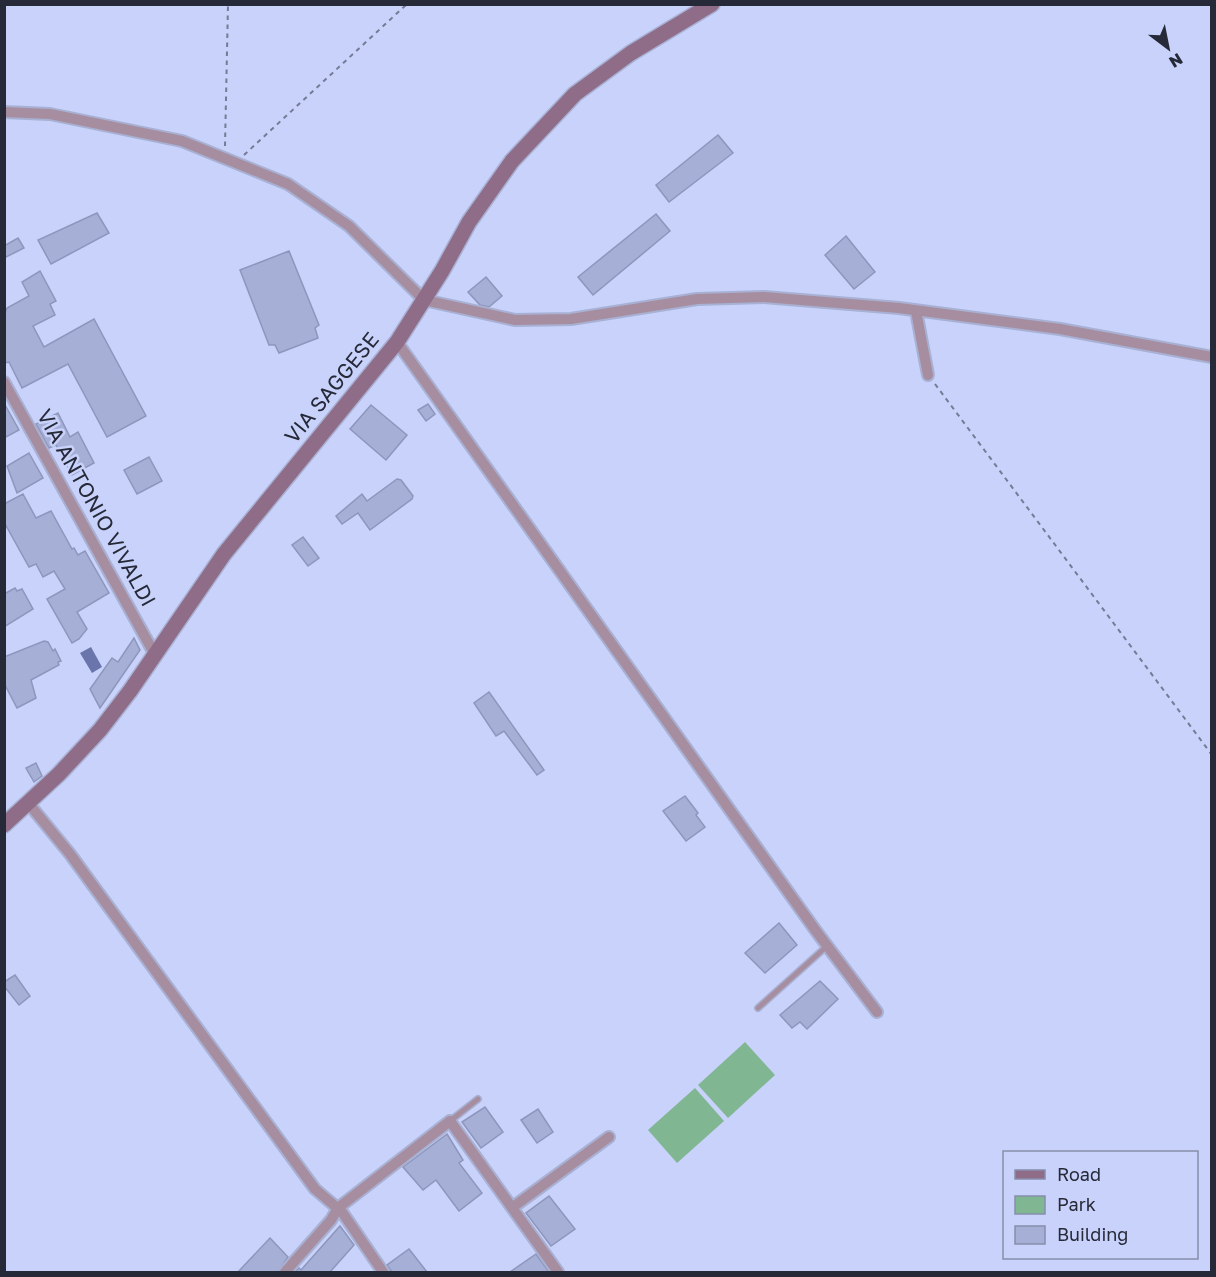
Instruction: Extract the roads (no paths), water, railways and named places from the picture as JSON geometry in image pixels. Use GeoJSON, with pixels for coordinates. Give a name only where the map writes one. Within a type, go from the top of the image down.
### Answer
{"type":"FeatureCollection","features":[{"type":"Feature","properties":{"kind":"main road","name":"VIA SAGGESE"},"geometry":{"type":"LineString","coordinates":[[4,825],[29,804],[100,730],[130,691],[154,653],[225,554],[397,342],[470,222],[512,161],[575,94],[631,53],[712,4]]}},
{"type":"Feature","properties":{"kind":"street"},"geometry":{"type":"LineString","coordinates":[[4,112],[50,114],[182,141],[225,158],[288,184],[349,226],[424,300],[515,320],[571,319],[698,298],[764,297],[916,310],[1060,329],[1212,357]]}},
{"type":"Feature","properties":{"kind":"street"},"geometry":{"type":"LineString","coordinates":[[916,310],[928,375]]}},
{"type":"Feature","properties":{"kind":"street"},"geometry":{"type":"LineString","coordinates":[[397,342],[827,946],[877,1012]]}},
{"type":"Feature","properties":{"kind":"street","name":"VIA ANTONIO VIVALDI"},"geometry":{"type":"LineString","coordinates":[[4,381],[154,653]]}},
{"type":"Feature","properties":{"kind":"street"},"geometry":{"type":"LineString","coordinates":[[29,804],[70,854],[315,1189],[338,1208],[383,1272]]}},
{"type":"Feature","properties":{"kind":"street"},"geometry":{"type":"LineString","coordinates":[[285,1272],[331,1221],[338,1208],[450,1121],[558,1272]]}},
{"type":"Feature","properties":{"kind":"street"},"geometry":{"type":"LineString","coordinates":[[513,1208],[609,1137]]}},
{"type":"Feature","properties":{"kind":"lane"},"geometry":{"type":"LineString","coordinates":[[758,1008],[827,946]]}},
{"type":"Feature","properties":{"kind":"lane"},"geometry":{"type":"LineString","coordinates":[[450,1121],[478,1099]]}},
{"type":"Feature","properties":{"kind":"water"},"geometry":{"type":"Polygon","coordinates":[[[91,647],[102,667],[92,673],[80,653],[91,647]]]}}]}
